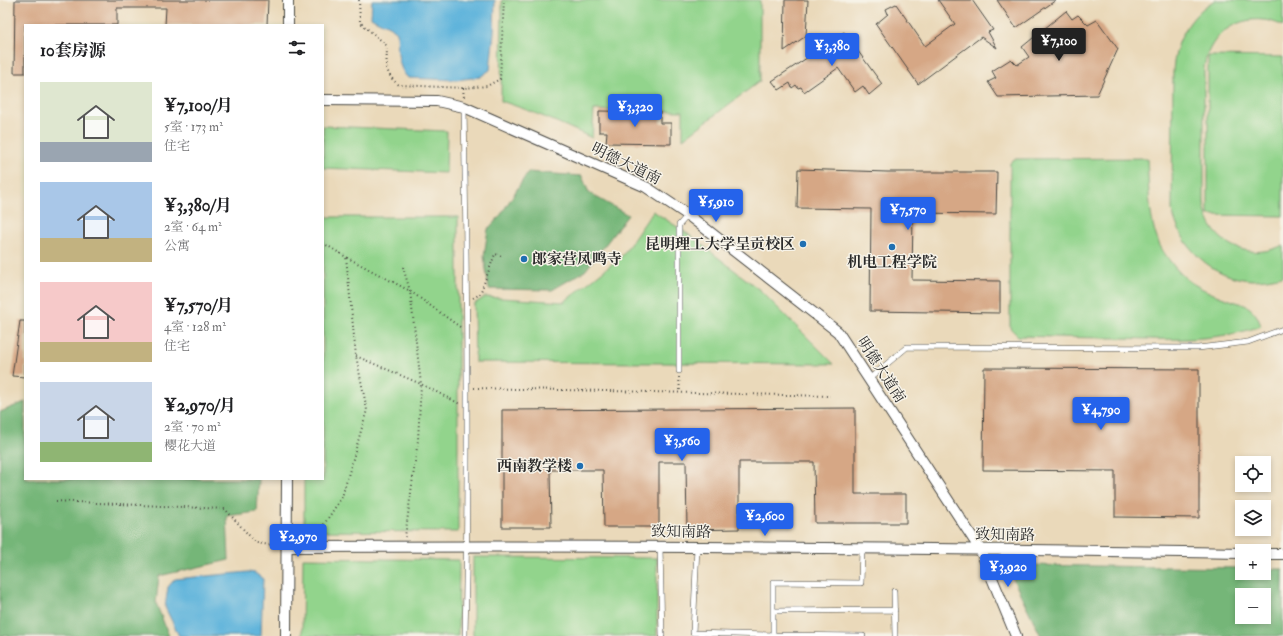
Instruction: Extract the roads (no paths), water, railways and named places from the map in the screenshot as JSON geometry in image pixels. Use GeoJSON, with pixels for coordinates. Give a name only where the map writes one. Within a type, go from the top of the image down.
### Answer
{"type":"FeatureCollection","features":[{"type":"Feature","properties":{"kind":"street"},"geometry":{"type":"LineString","coordinates":[[288,0],[288,24]]}},
{"type":"Feature","properties":{"kind":"street","name":"明德大道南"},"geometry":{"type":"LineString","coordinates":[[324,100],[437,101],[464,107],[646,187],[688,215],[838,332],[980,549],[1016,636]]}},
{"type":"Feature","properties":{"kind":"street"},"geometry":{"type":"LineString","coordinates":[[286,636],[287,480]]}},
{"type":"Feature","properties":{"kind":"street","name":"致知南路"},"geometry":{"type":"LineString","coordinates":[[287,547],[467,546],[862,548],[1235,553]]}},
{"type":"Feature","properties":{"kind":"street"},"geometry":{"type":"LineString","coordinates":[[1271,554],[1283,554]]}},
{"type":"Feature","properties":{"kind":"lane"},"geometry":{"type":"LineString","coordinates":[[464,107],[467,302],[467,546],[465,636]]}},
{"type":"Feature","properties":{"kind":"lane"},"geometry":{"type":"LineString","coordinates":[[679,371],[678,225],[688,215]]}},
{"type":"Feature","properties":{"kind":"lane"},"geometry":{"type":"LineString","coordinates":[[869,379],[907,347],[1198,348],[1248,342],[1283,329]]}},
{"type":"Feature","properties":{"kind":"lane"},"geometry":{"type":"LineString","coordinates":[[660,547],[662,636]]}},
{"type":"Feature","properties":{"kind":"lane"},"geometry":{"type":"LineString","coordinates":[[697,547],[693,635],[863,636]]}},
{"type":"Feature","properties":{"kind":"lane"},"geometry":{"type":"LineString","coordinates":[[773,635],[773,582],[861,583],[862,548]]}},
{"type":"Feature","properties":{"kind":"lane"},"geometry":{"type":"LineString","coordinates":[[894,591],[895,636]]}},
{"type":"Feature","properties":{"kind":"lane"},"geometry":{"type":"LineString","coordinates":[[773,611],[894,610]]}},
{"type":"Feature","properties":{"kind":"water"},"geometry":{"type":"Polygon","coordinates":[[[372,0],[495,0],[494,32],[490,70],[480,77],[456,80],[408,78],[401,68],[397,32],[371,17],[372,0]]]}},
{"type":"Feature","properties":{"kind":"water"},"geometry":{"type":"Polygon","coordinates":[[[248,572],[255,573],[263,579],[261,636],[179,636],[165,607],[168,587],[175,579],[248,572]]]}},
{"type":"Feature","properties":{"kind":"place","name":"昆明理工大学呈贡校区"},"geometry":{"type":"Point","coordinates":[803,244]}},
{"type":"Feature","properties":{"kind":"place","name":"机电工程学院"},"geometry":{"type":"Point","coordinates":[892,247]}},
{"type":"Feature","properties":{"kind":"place","name":"郎家营凤鸣寺"},"geometry":{"type":"Point","coordinates":[524,259]}},
{"type":"Feature","properties":{"kind":"place","name":"西南教学楼"},"geometry":{"type":"Point","coordinates":[580,466]}}]}
